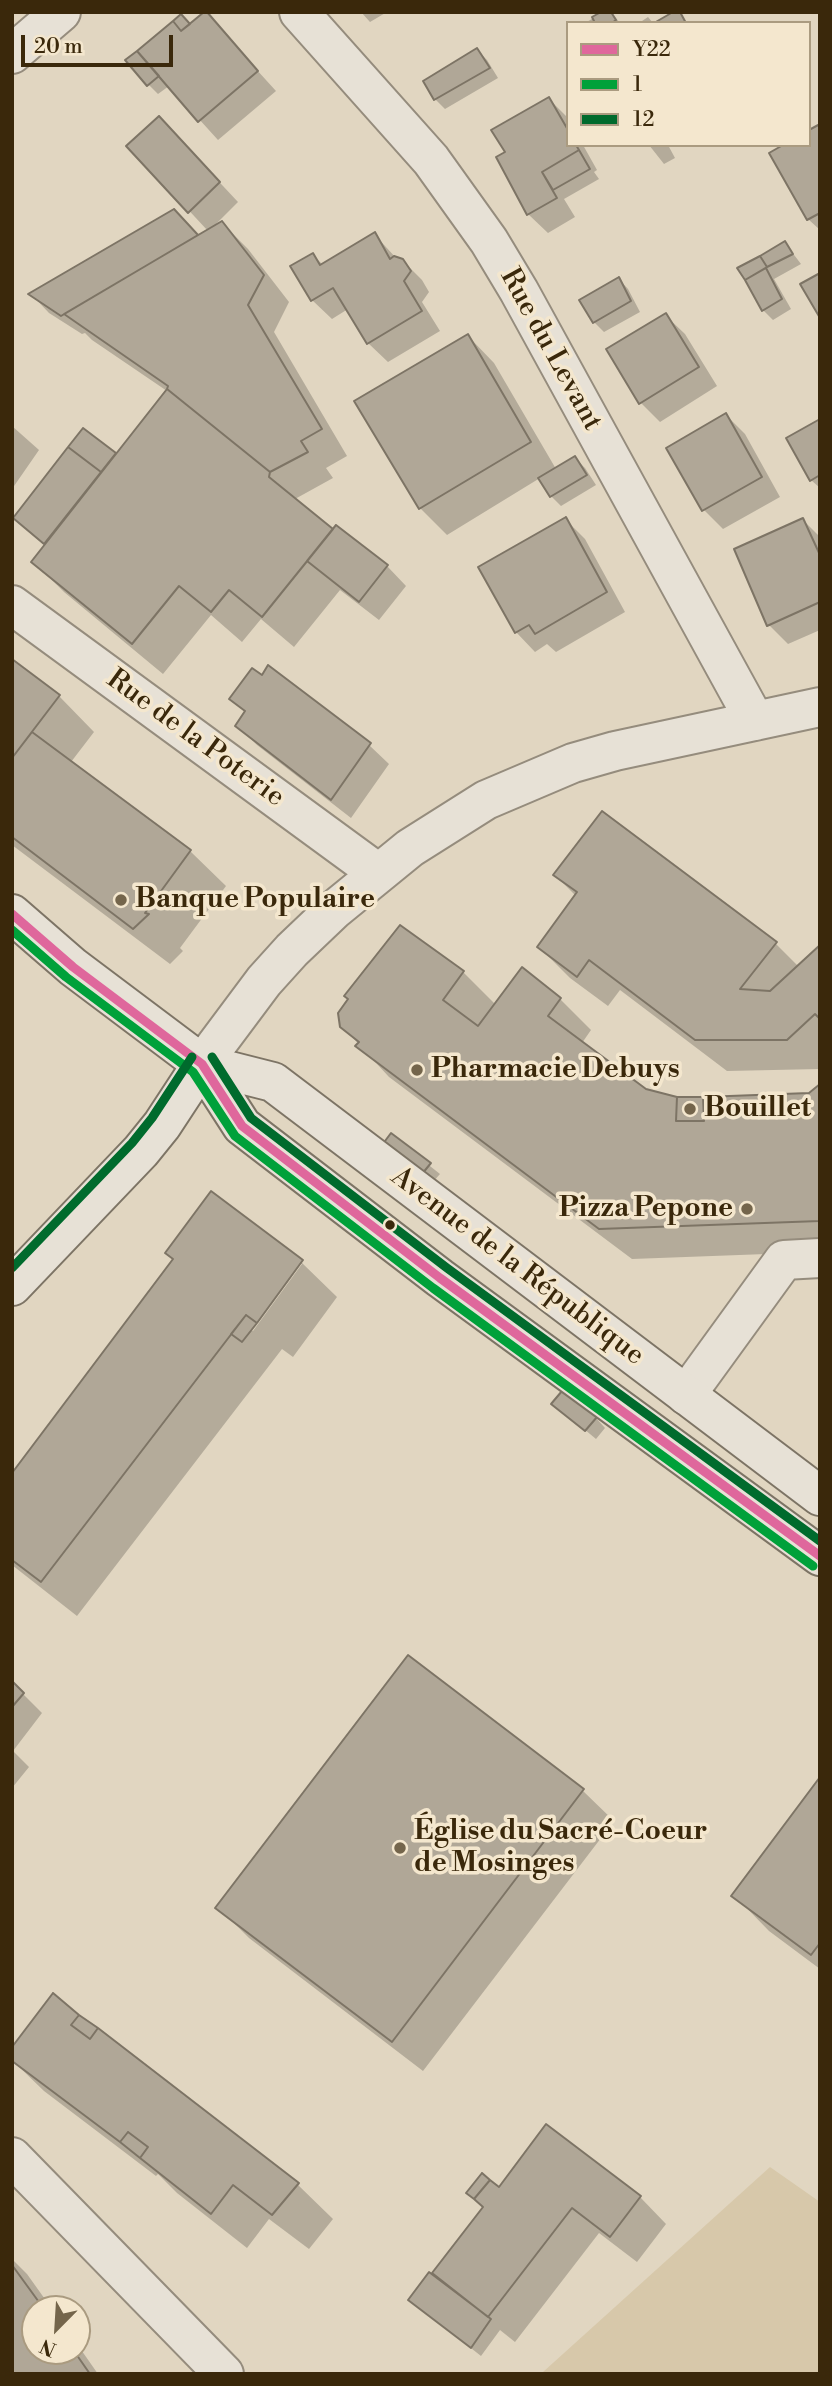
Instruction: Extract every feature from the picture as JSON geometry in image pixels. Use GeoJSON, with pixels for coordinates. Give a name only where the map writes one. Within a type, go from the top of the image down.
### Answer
{"type":"FeatureCollection","features":[{"type":"Feature","properties":{"kind":"street"},"geometry":{"type":"LineString","coordinates":[[12,54],[61,12]]}},
{"type":"Feature","properties":{"kind":"street","name":"Rue du Levant"},"geometry":{"type":"LineString","coordinates":[[299,12],[431,160],[489,242],[526,303],[755,721]]}},
{"type":"Feature","properties":{"kind":"street","name":"Rue de la Poterie"},"geometry":{"type":"LineString","coordinates":[[12,606],[378,873]]}},
{"type":"Feature","properties":{"kind":"street"},"geometry":{"type":"LineString","coordinates":[[12,1286],[141,1151],[252,996],[292,950],[334,909],[410,848],[486,800],[563,767],[615,751],[820,707]]}},
{"type":"Feature","properties":{"kind":"street","name":"Avenue de la République"},"geometry":{"type":"LineString","coordinates":[[12,914],[73,967],[202,1064],[242,1126],[440,1278],[820,1556]]}},
{"type":"Feature","properties":{"kind":"street","name":"Avenue de la République"},"geometry":{"type":"LineString","coordinates":[[202,1064],[273,1082],[820,1496]]}},
{"type":"Feature","properties":{"kind":"street"},"geometry":{"type":"LineString","coordinates":[[686,1395],[784,1260],[820,1258]]}},
{"type":"Feature","properties":{"kind":"street"},"geometry":{"type":"LineString","coordinates":[[12,2157],[224,2374]]}},
{"type":"Feature","properties":{"kind":"shaded area"},"geometry":{"type":"Polygon","coordinates":[[[770,2167],[820,2202],[820,2374],[543,2372],[770,2167]]]}},
{"type":"Feature","properties":{"kind":"building"},"geometry":{"type":"Polygon","coordinates":[[[207,12],[258,71],[198,122],[137,51],[173,21],[181,31],[207,12]]]}},
{"type":"Feature","properties":{"kind":"building"},"geometry":{"type":"Polygon","coordinates":[[[601,12],[611,12],[616,20],[594,21],[592,17],[601,12]]]}},
{"type":"Feature","properties":{"kind":"building"},"geometry":{"type":"Polygon","coordinates":[[[673,12],[680,12],[685,21],[657,21],[673,12]]]}},
{"type":"Feature","properties":{"kind":"building"},"geometry":{"type":"Polygon","coordinates":[[[181,14],[190,24],[181,31],[173,21],[181,14]]]}},
{"type":"Feature","properties":{"kind":"building"},"geometry":{"type":"Polygon","coordinates":[[[477,48],[490,68],[434,100],[423,81],[477,48]]]}},
{"type":"Feature","properties":{"kind":"building"},"geometry":{"type":"Polygon","coordinates":[[[137,51],[159,76],[147,86],[125,60],[137,51]]]}},
{"type":"Feature","properties":{"kind":"building"},"geometry":{"type":"Polygon","coordinates":[[[549,97],[566,127],[566,147],[577,147],[579,150],[542,172],[557,198],[527,215],[496,157],[505,152],[491,130],[549,97]]]}},
{"type":"Feature","properties":{"kind":"building"},"geometry":{"type":"Polygon","coordinates":[[[159,116],[220,182],[188,213],[126,146],[159,116]]]}},
{"type":"Feature","properties":{"kind":"building"},"geometry":{"type":"Polygon","coordinates":[[[820,124],[820,213],[807,220],[769,153],[780,147],[811,147],[811,129],[820,124]]]}},
{"type":"Feature","properties":{"kind":"building"},"geometry":{"type":"Polygon","coordinates":[[[579,150],[590,169],[553,190],[542,172],[579,150]]]}},
{"type":"Feature","properties":{"kind":"building"},"geometry":{"type":"Polygon","coordinates":[[[174,209],[198,235],[61,316],[28,294],[174,209]]]}},
{"type":"Feature","properties":{"kind":"building"},"geometry":{"type":"Polygon","coordinates":[[[222,221],[264,275],[248,305],[322,429],[301,441],[308,452],[270,472],[167,389],[168,386],[64,314],[222,221]]]}},
{"type":"Feature","properties":{"kind":"building"},"geometry":{"type":"Polygon","coordinates":[[[375,232],[390,259],[394,256],[403,259],[411,271],[404,281],[422,311],[367,344],[333,288],[311,301],[290,266],[313,253],[320,265],[375,232]]]}},
{"type":"Feature","properties":{"kind":"building"},"geometry":{"type":"Polygon","coordinates":[[[785,241],[793,254],[767,267],[760,256],[785,241]]]}},
{"type":"Feature","properties":{"kind":"building"},"geometry":{"type":"Polygon","coordinates":[[[760,256],[767,267],[745,280],[737,268],[760,256]]]}},
{"type":"Feature","properties":{"kind":"building"},"geometry":{"type":"Polygon","coordinates":[[[766,268],[782,299],[762,311],[745,280],[766,268]]]}},
{"type":"Feature","properties":{"kind":"building"},"geometry":{"type":"Polygon","coordinates":[[[820,273],[820,318],[800,284],[820,273]]]}},
{"type":"Feature","properties":{"kind":"building"},"geometry":{"type":"Polygon","coordinates":[[[619,277],[631,301],[593,323],[579,300],[619,277]]]}},
{"type":"Feature","properties":{"kind":"building"},"geometry":{"type":"Polygon","coordinates":[[[666,313],[699,367],[639,404],[606,349],[666,313]]]}},
{"type":"Feature","properties":{"kind":"building"},"geometry":{"type":"Polygon","coordinates":[[[468,334],[531,442],[419,509],[354,401],[468,334]]]}},
{"type":"Feature","properties":{"kind":"building"},"geometry":{"type":"Polygon","coordinates":[[[167,389],[270,472],[269,477],[333,529],[262,617],[229,590],[211,612],[179,586],[132,644],[31,562],[167,389]]]}},
{"type":"Feature","properties":{"kind":"building"},"geometry":{"type":"Polygon","coordinates":[[[726,413],[762,477],[702,511],[666,448],[726,413]]]}},
{"type":"Feature","properties":{"kind":"building"},"geometry":{"type":"Polygon","coordinates":[[[820,419],[820,475],[810,481],[786,438],[820,419]]]}},
{"type":"Feature","properties":{"kind":"building"},"geometry":{"type":"Polygon","coordinates":[[[83,428],[116,453],[101,472],[68,447],[83,428]]]}},
{"type":"Feature","properties":{"kind":"building"},"geometry":{"type":"Polygon","coordinates":[[[68,447],[101,472],[44,544],[13,518],[68,447]]]}},
{"type":"Feature","properties":{"kind":"building"},"geometry":{"type":"Polygon","coordinates":[[[575,456],[587,475],[550,497],[538,478],[575,456]]]}},
{"type":"Feature","properties":{"kind":"building"},"geometry":{"type":"Polygon","coordinates":[[[566,517],[607,592],[535,634],[529,625],[515,633],[478,567],[566,517]]]}},
{"type":"Feature","properties":{"kind":"building"},"geometry":{"type":"Polygon","coordinates":[[[803,518],[820,555],[820,602],[767,626],[734,549],[803,518]]]}},
{"type":"Feature","properties":{"kind":"building"},"geometry":{"type":"Polygon","coordinates":[[[336,525],[388,565],[359,602],[307,561],[336,525]]]}},
{"type":"Feature","properties":{"kind":"building"},"geometry":{"type":"Polygon","coordinates":[[[12,659],[60,695],[12,758],[12,659]]]}},
{"type":"Feature","properties":{"kind":"building"},"geometry":{"type":"Polygon","coordinates":[[[268,665],[371,743],[331,800],[235,726],[245,711],[229,699],[252,668],[262,675],[268,665]]]}},
{"type":"Feature","properties":{"kind":"building"},"geometry":{"type":"Polygon","coordinates":[[[32,732],[191,850],[145,913],[149,914],[133,929],[12,837],[12,758],[32,732]]]}},
{"type":"Feature","properties":{"kind":"building"},"geometry":{"type":"Polygon","coordinates":[[[602,811],[777,942],[740,989],[770,991],[820,945],[820,1019],[815,1014],[787,1040],[695,1040],[589,960],[577,977],[537,947],[577,892],[553,875],[602,811]]]}},
{"type":"Feature","properties":{"kind":"building"},"geometry":{"type":"Polygon","coordinates":[[[400,925],[464,971],[443,1000],[478,1026],[522,967],[561,998],[548,1016],[646,1089],[677,1097],[676,1121],[704,1121],[703,1097],[809,1093],[820,1084],[820,1221],[599,1229],[355,1046],[359,1042],[340,1027],[338,1013],[348,999],[344,996],[400,925]]]}},
{"type":"Feature","properties":{"kind":"building","name":"Bouillet"},"geometry":{"type":"Polygon","coordinates":[[[677,1097],[703,1097],[704,1121],[676,1121],[677,1097]]]}},
{"type":"Feature","properties":{"kind":"building"},"geometry":{"type":"Polygon","coordinates":[[[391,1133],[431,1163],[422,1174],[382,1145],[391,1133]]]}},
{"type":"Feature","properties":{"kind":"building"},"geometry":{"type":"Polygon","coordinates":[[[211,1191],[303,1260],[257,1323],[246,1315],[41,1582],[12,1560],[12,1473],[173,1259],[165,1253],[211,1191]]]}},
{"type":"Feature","properties":{"kind":"building"},"geometry":{"type":"Polygon","coordinates":[[[246,1315],[257,1323],[242,1342],[231,1334],[246,1315]]]}},
{"type":"Feature","properties":{"kind":"building"},"geometry":{"type":"Polygon","coordinates":[[[562,1391],[597,1417],[585,1431],[551,1404],[562,1391]]]}},
{"type":"Feature","properties":{"kind":"building","name":"Église du Sacré-Coeur de Mosinges"},"geometry":{"type":"Polygon","coordinates":[[[408,1655],[584,1789],[392,2042],[215,1908],[408,1655]]]}},
{"type":"Feature","properties":{"kind":"building"},"geometry":{"type":"Polygon","coordinates":[[[12,1681],[24,1693],[12,1707],[12,1681]]]}},
{"type":"Feature","properties":{"kind":"building"},"geometry":{"type":"Polygon","coordinates":[[[820,1777],[820,1943],[811,1955],[731,1896],[820,1777]]]}},
{"type":"Feature","properties":{"kind":"building"},"geometry":{"type":"Polygon","coordinates":[[[53,1993],[79,2015],[71,2025],[90,2039],[98,2028],[299,2183],[272,2215],[233,2185],[211,2214],[140,2158],[148,2147],[128,2132],[120,2142],[12,2061],[12,2047],[53,1993]]]}},
{"type":"Feature","properties":{"kind":"building"},"geometry":{"type":"Polygon","coordinates":[[[79,2015],[98,2028],[90,2039],[71,2025],[79,2015]]]}},
{"type":"Feature","properties":{"kind":"building"},"geometry":{"type":"Polygon","coordinates":[[[546,2124],[641,2196],[610,2237],[572,2208],[488,2317],[432,2273],[483,2207],[474,2199],[490,2180],[499,2187],[546,2124]]]}},
{"type":"Feature","properties":{"kind":"building"},"geometry":{"type":"Polygon","coordinates":[[[128,2132],[148,2147],[140,2158],[120,2142],[128,2132]]]}},
{"type":"Feature","properties":{"kind":"building"},"geometry":{"type":"Polygon","coordinates":[[[482,2173],[490,2180],[474,2199],[466,2193],[482,2173]]]}},
{"type":"Feature","properties":{"kind":"building"},"geometry":{"type":"Polygon","coordinates":[[[12,2265],[34,2295],[21,2295],[21,2365],[84,2365],[90,2374],[12,2374],[12,2265]]]}},
{"type":"Feature","properties":{"kind":"building"},"geometry":{"type":"Polygon","coordinates":[[[429,2272],[491,2319],[471,2348],[408,2300],[429,2272]]]}},
{"type":"Feature","properties":{"kind":"transit line","name":"Y22"},"geometry":{"type":"LineString","coordinates":[[12,914],[73,967],[202,1064],[242,1126],[440,1278],[820,1556]]}},
{"type":"Feature","properties":{"kind":"transit line","name":"1"},"geometry":{"type":"LineString","coordinates":[[12,930],[66,977],[193,1072],[235,1136],[433,1288],[813,1566]]}},
{"type":"Feature","properties":{"kind":"transit line","name":"12"},"geometry":{"type":"LineString","coordinates":[[12,1268],[132,1143],[192,1057]]}},
{"type":"Feature","properties":{"kind":"transit line","name":"12"},"geometry":{"type":"LineString","coordinates":[[212,1057],[251,1118],[447,1268],[820,1541]]}},
{"type":"Feature","properties":{"kind":"place","name":"Banque Populaire"},"geometry":{"type":"Point","coordinates":[121,900]}},
{"type":"Feature","properties":{"kind":"place","name":"Pharmacie Debuys"},"geometry":{"type":"Point","coordinates":[417,1070]}},
{"type":"Feature","properties":{"kind":"place","name":"Bouillet"},"geometry":{"type":"Point","coordinates":[690,1109]}},
{"type":"Feature","properties":{"kind":"place","name":"Pizza Pepone"},"geometry":{"type":"Point","coordinates":[747,1209]}},
{"type":"Feature","properties":{"kind":"place","name":"Église du Sacré-Coeur de Mosinges"},"geometry":{"type":"Point","coordinates":[400,1848]}}]}
